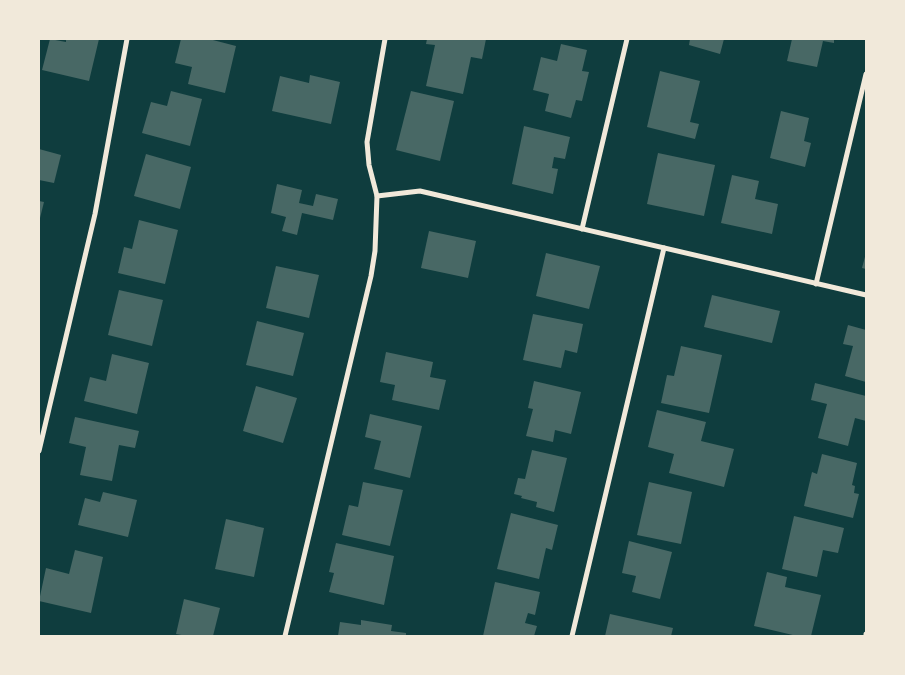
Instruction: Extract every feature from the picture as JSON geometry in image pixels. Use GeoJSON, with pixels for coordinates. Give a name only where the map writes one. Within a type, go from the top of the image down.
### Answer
{"type":"FeatureCollection","features":[{"type":"Feature","properties":{"kind":"street"},"geometry":{"type":"LineString","coordinates":[[39,451],[95,214],[127,39]]}},
{"type":"Feature","properties":{"kind":"street"},"geometry":{"type":"LineString","coordinates":[[284,636],[371,276],[375,251],[377,196],[369,164],[367,142],[384,39]]}},
{"type":"Feature","properties":{"kind":"street"},"geometry":{"type":"LineString","coordinates":[[582,229],[627,39]]}},
{"type":"Feature","properties":{"kind":"street"},"geometry":{"type":"LineString","coordinates":[[816,284],[866,74]]}},
{"type":"Feature","properties":{"kind":"street"},"geometry":{"type":"LineString","coordinates":[[377,196],[420,190],[866,295]]}},
{"type":"Feature","properties":{"kind":"street"},"geometry":{"type":"LineString","coordinates":[[572,636],[664,248]]}},
{"type":"Feature","properties":{"kind":"building"},"geometry":{"type":"Polygon","coordinates":[[[50,39],[66,42],[66,39],[99,39],[89,81],[42,70],[50,39]]]}},
{"type":"Feature","properties":{"kind":"building"},"geometry":{"type":"Polygon","coordinates":[[[181,39],[209,39],[236,46],[225,93],[188,84],[192,67],[175,63],[181,39]]]}},
{"type":"Feature","properties":{"kind":"building"},"geometry":{"type":"Polygon","coordinates":[[[427,39],[486,39],[482,59],[471,57],[463,94],[426,86],[435,45],[426,44],[427,39]]]}},
{"type":"Feature","properties":{"kind":"building"},"geometry":{"type":"Polygon","coordinates":[[[690,39],[724,39],[720,54],[689,45],[690,39]]]}},
{"type":"Feature","properties":{"kind":"building"},"geometry":{"type":"Polygon","coordinates":[[[792,39],[834,39],[834,43],[823,41],[817,67],[787,61],[792,39]]]}},
{"type":"Feature","properties":{"kind":"building"},"geometry":{"type":"Polygon","coordinates":[[[561,44],[587,50],[582,71],[589,72],[582,101],[576,100],[571,118],[545,111],[549,94],[533,90],[541,57],[557,61],[561,44]]]}},
{"type":"Feature","properties":{"kind":"building"},"geometry":{"type":"Polygon","coordinates":[[[660,71],[700,81],[690,122],[699,124],[695,139],[647,127],[660,71]]]}},
{"type":"Feature","properties":{"kind":"building"},"geometry":{"type":"Polygon","coordinates":[[[310,75],[340,82],[331,124],[272,111],[280,76],[309,83],[310,75]]]}},
{"type":"Feature","properties":{"kind":"building"},"geometry":{"type":"Polygon","coordinates":[[[171,91],[202,99],[190,146],[142,133],[151,102],[167,106],[171,91]]]}},
{"type":"Feature","properties":{"kind":"building"},"geometry":{"type":"Polygon","coordinates":[[[411,91],[454,101],[440,161],[396,150],[411,91]]]}},
{"type":"Feature","properties":{"kind":"building"},"geometry":{"type":"Polygon","coordinates":[[[781,111],[809,118],[804,141],[811,143],[805,167],[770,158],[781,111]]]}},
{"type":"Feature","properties":{"kind":"building"},"geometry":{"type":"Polygon","coordinates":[[[524,126],[570,137],[565,159],[554,157],[552,168],[558,169],[553,194],[512,184],[524,126]]]}},
{"type":"Feature","properties":{"kind":"building"},"geometry":{"type":"Polygon","coordinates":[[[39,149],[61,155],[54,183],[39,180],[39,149]]]}},
{"type":"Feature","properties":{"kind":"building"},"geometry":{"type":"Polygon","coordinates":[[[658,153],[715,165],[704,216],[647,204],[658,153]]]}},
{"type":"Feature","properties":{"kind":"building"},"geometry":{"type":"Polygon","coordinates":[[[146,154],[191,167],[180,209],[134,196],[146,154]]]}},
{"type":"Feature","properties":{"kind":"building"},"geometry":{"type":"Polygon","coordinates":[[[732,175],[759,181],[755,199],[778,204],[772,234],[721,223],[732,175]]]}},
{"type":"Feature","properties":{"kind":"building"},"geometry":{"type":"Polygon","coordinates":[[[277,184],[302,190],[299,203],[313,206],[316,194],[338,199],[333,220],[302,213],[297,235],[282,231],[286,217],[271,213],[277,184]]]}},
{"type":"Feature","properties":{"kind":"building"},"geometry":{"type":"Polygon","coordinates":[[[39,201],[44,202],[39,222],[39,201]]]}},
{"type":"Feature","properties":{"kind":"building"},"geometry":{"type":"Polygon","coordinates":[[[139,220],[178,230],[165,284],[118,273],[124,247],[132,249],[139,220]]]}},
{"type":"Feature","properties":{"kind":"building"},"geometry":{"type":"Polygon","coordinates":[[[429,231],[476,241],[468,278],[421,268],[429,231]]]}},
{"type":"Feature","properties":{"kind":"building"},"geometry":{"type":"Polygon","coordinates":[[[546,253],[600,266],[589,309],[536,296],[546,253]]]}},
{"type":"Feature","properties":{"kind":"building"},"geometry":{"type":"Polygon","coordinates":[[[866,253],[866,269],[862,268],[866,253]]]}},
{"type":"Feature","properties":{"kind":"building"},"geometry":{"type":"Polygon","coordinates":[[[276,266],[319,275],[309,318],[266,308],[276,266]]]}},
{"type":"Feature","properties":{"kind":"building"},"geometry":{"type":"Polygon","coordinates":[[[119,290],[163,300],[152,346],[108,335],[119,290]]]}},
{"type":"Feature","properties":{"kind":"building"},"geometry":{"type":"Polygon","coordinates":[[[712,295],[780,311],[772,343],[704,327],[712,295]]]}},
{"type":"Feature","properties":{"kind":"building"},"geometry":{"type":"Polygon","coordinates":[[[533,314],[583,324],[577,353],[565,350],[561,368],[523,360],[533,314]]]}},
{"type":"Feature","properties":{"kind":"building"},"geometry":{"type":"Polygon","coordinates":[[[257,321],[304,333],[293,376],[246,365],[257,321]]]}},
{"type":"Feature","properties":{"kind":"building"},"geometry":{"type":"Polygon","coordinates":[[[848,325],[866,330],[866,382],[845,376],[853,346],[843,344],[848,325]]]}},
{"type":"Feature","properties":{"kind":"building"},"geometry":{"type":"Polygon","coordinates":[[[681,346],[722,355],[709,413],[661,403],[667,375],[674,376],[681,346]]]}},
{"type":"Feature","properties":{"kind":"building"},"geometry":{"type":"Polygon","coordinates":[[[386,352],[433,362],[430,377],[446,380],[439,410],[392,400],[395,385],[380,382],[386,352]]]}},
{"type":"Feature","properties":{"kind":"building"},"geometry":{"type":"Polygon","coordinates":[[[112,354],[149,363],[137,414],[84,401],[90,377],[106,381],[112,354]]]}},
{"type":"Feature","properties":{"kind":"building"},"geometry":{"type":"Polygon","coordinates":[[[534,381],[581,392],[571,434],[555,430],[553,442],[526,436],[533,409],[528,408],[534,381]]]}},
{"type":"Feature","properties":{"kind":"building"},"geometry":{"type":"Polygon","coordinates":[[[815,383],[866,396],[866,421],[855,418],[848,446],[818,438],[827,404],[811,400],[815,383]]]}},
{"type":"Feature","properties":{"kind":"building"},"geometry":{"type":"Polygon","coordinates":[[[256,386],[297,398],[283,443],[243,431],[256,386]]]}},
{"type":"Feature","properties":{"kind":"building"},"geometry":{"type":"Polygon","coordinates":[[[657,410],[706,422],[701,441],[734,449],[724,487],[669,473],[674,454],[648,447],[657,410]]]}},
{"type":"Feature","properties":{"kind":"building"},"geometry":{"type":"Polygon","coordinates":[[[370,414],[422,426],[410,478],[374,469],[381,441],[365,437],[370,414]]]}},
{"type":"Feature","properties":{"kind":"building"},"geometry":{"type":"Polygon","coordinates":[[[75,417],[139,431],[135,448],[119,445],[112,481],[80,475],[86,447],[69,443],[75,417]]]}},
{"type":"Feature","properties":{"kind":"building"},"geometry":{"type":"Polygon","coordinates":[[[532,450],[567,458],[554,512],[536,507],[537,502],[514,494],[518,478],[525,479],[532,450]]]}},
{"type":"Feature","properties":{"kind":"building"},"geometry":{"type":"Polygon","coordinates":[[[822,454],[857,463],[852,485],[855,486],[854,493],[859,494],[853,518],[804,506],[812,472],[817,474],[822,454]]]}},
{"type":"Feature","properties":{"kind":"building"},"geometry":{"type":"Polygon","coordinates":[[[363,482],[403,490],[390,546],[342,535],[349,505],[358,507],[363,482]]]}},
{"type":"Feature","properties":{"kind":"building"},"geometry":{"type":"Polygon","coordinates":[[[649,482],[692,492],[681,544],[637,535],[649,482]]]}},
{"type":"Feature","properties":{"kind":"building"},"geometry":{"type":"Polygon","coordinates":[[[103,492],[137,500],[128,537],[78,525],[85,498],[100,502],[103,492]]]}},
{"type":"Feature","properties":{"kind":"building"},"geometry":{"type":"Polygon","coordinates":[[[511,513],[558,525],[552,550],[546,548],[539,579],[497,569],[511,513]]]}},
{"type":"Feature","properties":{"kind":"building"},"geometry":{"type":"Polygon","coordinates":[[[794,516],[844,528],[838,553],[823,550],[817,577],[782,569],[794,516]]]}},
{"type":"Feature","properties":{"kind":"building"},"geometry":{"type":"Polygon","coordinates":[[[226,519],[264,528],[254,577],[215,569],[226,519]]]}},
{"type":"Feature","properties":{"kind":"building"},"geometry":{"type":"Polygon","coordinates":[[[629,541],[672,552],[660,599],[632,592],[636,576],[622,573],[629,541]]]}},
{"type":"Feature","properties":{"kind":"building"},"geometry":{"type":"Polygon","coordinates":[[[336,543],[394,556],[384,605],[329,592],[334,573],[329,572],[336,543]]]}},
{"type":"Feature","properties":{"kind":"building"},"geometry":{"type":"Polygon","coordinates":[[[75,550],[103,557],[91,613],[39,601],[46,568],[69,574],[75,550]]]}},
{"type":"Feature","properties":{"kind":"building"},"geometry":{"type":"Polygon","coordinates":[[[767,572],[787,577],[785,587],[821,595],[811,636],[797,636],[754,626],[767,572]]]}},
{"type":"Feature","properties":{"kind":"building"},"geometry":{"type":"Polygon","coordinates":[[[495,582],[540,592],[535,615],[528,613],[525,623],[537,626],[534,636],[483,636],[495,582]]]}},
{"type":"Feature","properties":{"kind":"building"},"geometry":{"type":"Polygon","coordinates":[[[184,599],[220,608],[213,636],[176,634],[184,599]]]}},
{"type":"Feature","properties":{"kind":"building"},"geometry":{"type":"Polygon","coordinates":[[[610,614],[673,628],[671,636],[605,636],[610,614]]]}},
{"type":"Feature","properties":{"kind":"building"},"geometry":{"type":"Polygon","coordinates":[[[361,620],[392,625],[391,631],[406,633],[406,636],[338,636],[340,622],[361,625],[361,620]]]}}]}
